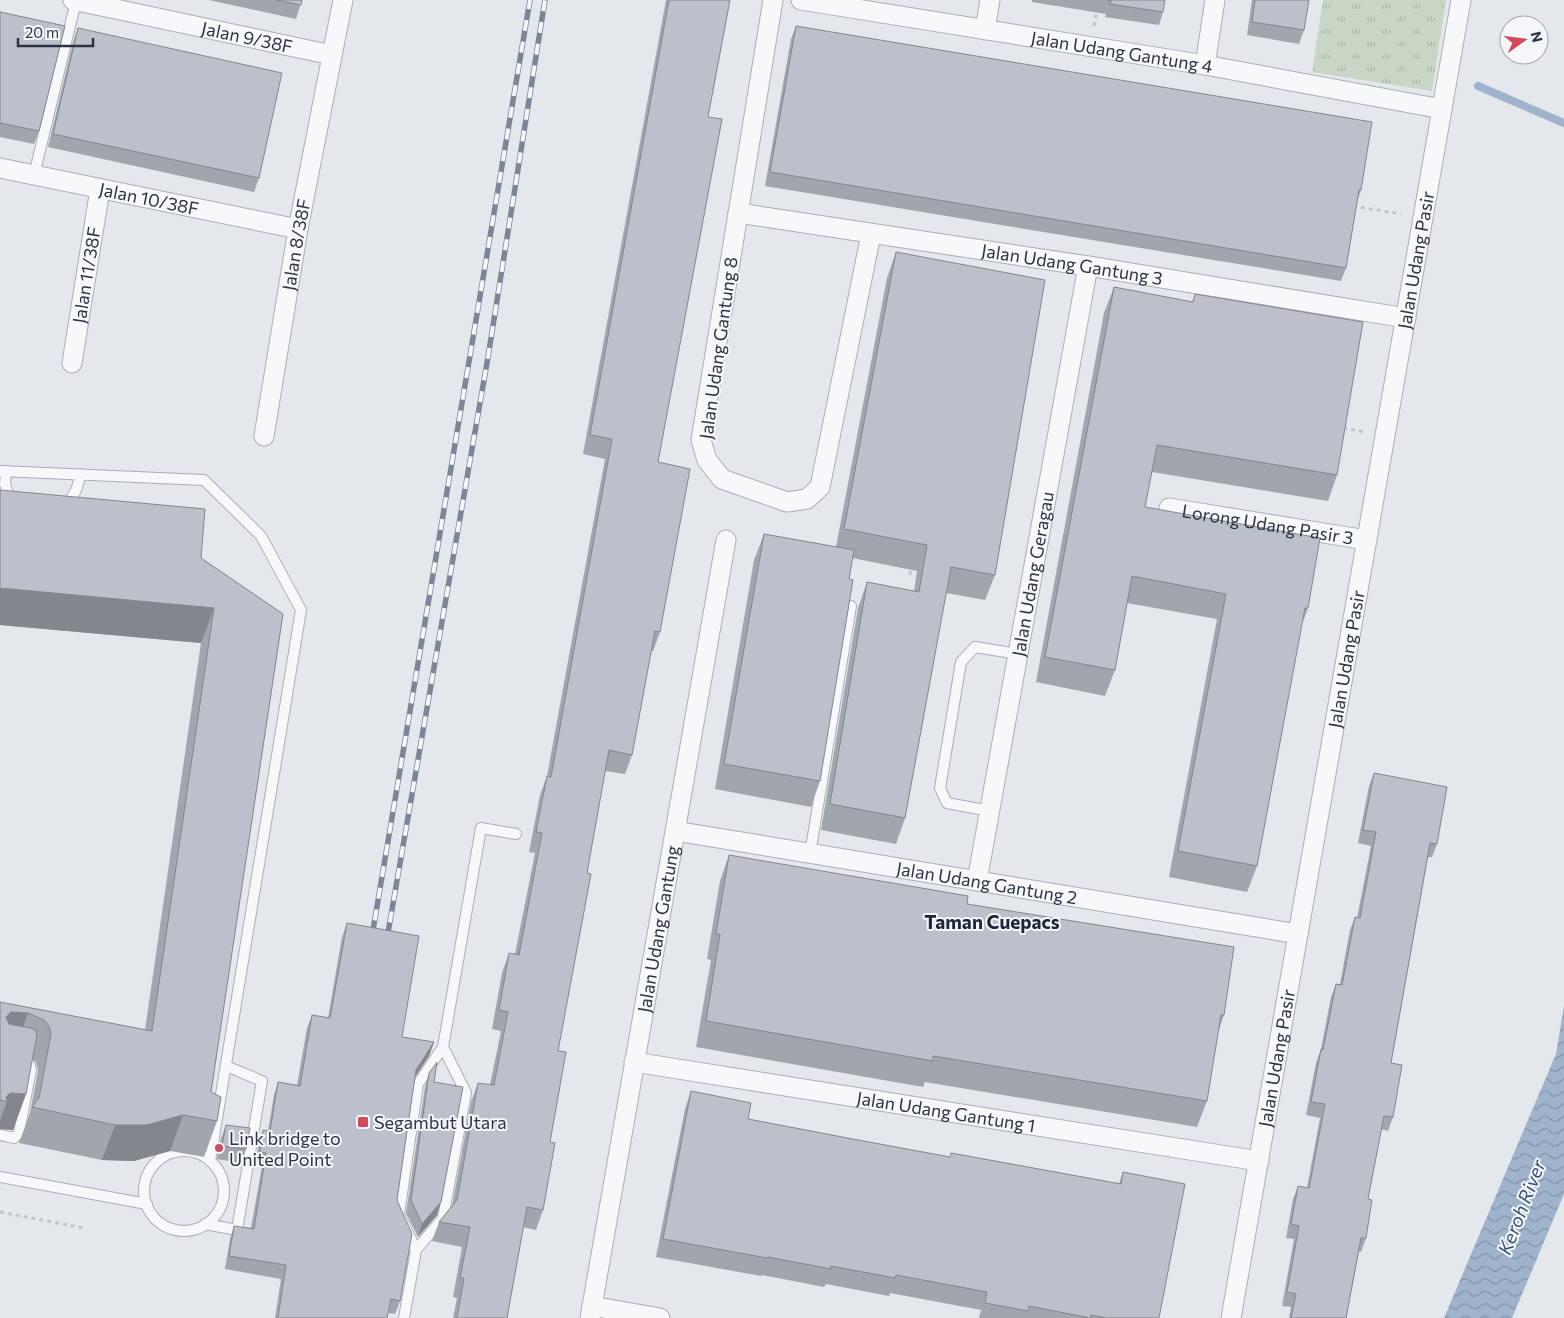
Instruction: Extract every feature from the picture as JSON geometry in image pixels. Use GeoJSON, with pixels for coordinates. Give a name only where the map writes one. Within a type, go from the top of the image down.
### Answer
{"type":"FeatureCollection","features":[{"type":"Feature","properties":{"kind":"street","name":"Jalan 9/38F"},"geometry":{"type":"LineString","coordinates":[[75,0],[332,56]]}},
{"type":"Feature","properties":{"kind":"street","name":"Jalan 8/38F"},"geometry":{"type":"LineString","coordinates":[[264,436],[298,229],[343,0]]}},
{"type":"Feature","properties":{"kind":"street","name":"Jalan Udang Gantung 8"},"geometry":{"type":"LineString","coordinates":[[774,0],[701,440],[707,460],[722,479],[787,502],[807,499],[820,487],[871,234]]}},
{"type":"Feature","properties":{"kind":"street","name":"Jalan Udang Gantung 4"},"geometry":{"type":"LineString","coordinates":[[800,0],[1205,65],[1442,109]]}},
{"type":"Feature","properties":{"kind":"street"},"geometry":{"type":"LineString","coordinates":[[985,30],[990,0]]}},
{"type":"Feature","properties":{"kind":"street"},"geometry":{"type":"LineString","coordinates":[[1205,65],[1215,0]]}},
{"type":"Feature","properties":{"kind":"street","name":"Jalan Udang Pasir"},"geometry":{"type":"LineString","coordinates":[[1232,1318],[1461,0]]}},
{"type":"Feature","properties":{"kind":"street","name":"Jalan 10/38F"},"geometry":{"type":"LineString","coordinates":[[0,168],[298,229]]}},
{"type":"Feature","properties":{"kind":"street","name":"Jalan 11/38F"},"geometry":{"type":"LineString","coordinates":[[72,363],[100,189]]}},
{"type":"Feature","properties":{"kind":"street","name":"Jalan Udang Gantung 3"},"geometry":{"type":"LineString","coordinates":[[738,214],[1088,266],[1406,318]]}},
{"type":"Feature","properties":{"kind":"street","name":"Jalan Udang Geragau"},"geometry":{"type":"LineString","coordinates":[[977,881],[1088,266]]}},
{"type":"Feature","properties":{"kind":"street","name":"Lorong Udang Pasir 3"},"geometry":{"type":"LineString","coordinates":[[1169,508],[1367,540]]}},
{"type":"Feature","properties":{"kind":"street","name":"Jalan Udang Gantung"},"geometry":{"type":"LineString","coordinates":[[591,1312],[726,540]]}},
{"type":"Feature","properties":{"kind":"street","name":"Jalan Udang Gantung 2"},"geometry":{"type":"LineString","coordinates":[[675,831],[1298,934]]}},
{"type":"Feature","properties":{"kind":"street","name":"Jalan Udang Gantung 1"},"geometry":{"type":"LineString","coordinates":[[634,1062],[1259,1162]]}},
{"type":"Feature","properties":{"kind":"street"},"geometry":{"type":"LineString","coordinates":[[591,1312],[660,1318]]}},
{"type":"Feature","properties":{"kind":"lane"},"geometry":{"type":"LineString","coordinates":[[34,175],[75,0]]}},
{"type":"Feature","properties":{"kind":"lane"},"geometry":{"type":"LineString","coordinates":[[19,506],[11,502],[3,471],[204,480],[261,536],[301,610],[210,1160]]}},
{"type":"Feature","properties":{"kind":"lane"},"geometry":{"type":"LineString","coordinates":[[56,507],[65,505],[73,497],[78,488],[80,474]]}},
{"type":"Feature","properties":{"kind":"lane"},"geometry":{"type":"LineString","coordinates":[[810,854],[851,606]]}},
{"type":"Feature","properties":{"kind":"lane"},"geometry":{"type":"LineString","coordinates":[[990,811],[947,803],[940,788],[961,662],[975,647],[1018,654]]}},
{"type":"Feature","properties":{"kind":"lane"},"geometry":{"type":"LineString","coordinates":[[416,1250],[399,1214],[418,1084],[443,1047],[481,828],[516,834]]}},
{"type":"Feature","properties":{"kind":"lane"},"geometry":{"type":"LineString","coordinates":[[404,1318],[416,1250],[443,1218],[466,1093],[443,1047]]}},
{"type":"Feature","properties":{"kind":"lane"},"geometry":{"type":"LineString","coordinates":[[0,1054],[26,1059],[30,1063],[31,1069],[19,1134],[14,1138],[0,1135]]}},
{"type":"Feature","properties":{"kind":"lane"},"geometry":{"type":"LineString","coordinates":[[205,1224],[237,1230],[262,1081],[226,1066]]}},
{"type":"Feature","properties":{"kind":"lane"},"geometry":{"type":"LineString","coordinates":[[186,1150],[199,1153],[210,1160],[218,1171],[223,1183],[224,1196],[220,1209],[212,1220],[201,1227],[175,1230],[163,1224],[153,1215],[147,1204],[144,1191],[146,1178],[152,1166],[173,1152],[186,1150]]}},
{"type":"Feature","properties":{"kind":"lane"},"geometry":{"type":"LineString","coordinates":[[0,1177],[147,1204]]}},
{"type":"Feature","properties":{"kind":"path"},"geometry":{"type":"LineString","coordinates":[[1352,206],[1423,217]]}},
{"type":"Feature","properties":{"kind":"path"},"geometry":{"type":"LineString","coordinates":[[1341,428],[1385,435]]}},
{"type":"Feature","properties":{"kind":"path"},"geometry":{"type":"LineString","coordinates":[[910,575],[912,565]]}},
{"type":"Feature","properties":{"kind":"path"},"geometry":{"type":"LineString","coordinates":[[0,1212],[84,1228]]}},
{"type":"Feature","properties":{"kind":"green space"},"geometry":{"type":"Polygon","coordinates":[[[1323,0],[1446,0],[1432,91],[1312,72],[1323,0]]]}},
{"type":"Feature","properties":{"kind":"water","name":"Keroh River"},"geometry":{"type":"Polygon","coordinates":[[[1564,1006],[1564,1194],[1512,1318],[1444,1318],[1556,1054],[1564,1006]]]}},
{"type":"Feature","properties":{"kind":"building"},"geometry":{"type":"Polygon","coordinates":[[[276,0],[302,0],[301,5],[276,0]]]}},
{"type":"Feature","properties":{"kind":"building"},"geometry":{"type":"Polygon","coordinates":[[[669,0],[730,0],[708,117],[722,119],[658,462],[690,469],[660,632],[655,631],[632,755],[609,750],[587,873],[591,874],[558,1051],[566,1052],[550,1142],[555,1143],[543,1210],[527,1207],[507,1318],[457,1318],[464,1278],[460,1278],[470,1227],[439,1222],[457,1200],[478,1083],[494,1085],[508,1012],[499,1010],[509,953],[519,955],[542,833],[536,832],[547,776],[551,777],[612,439],[590,435],[669,0]]]}},
{"type":"Feature","properties":{"kind":"building"},"geometry":{"type":"Polygon","coordinates":[[[1111,0],[1165,0],[1163,12],[1110,4],[1111,0]]]}},
{"type":"Feature","properties":{"kind":"building"},"geometry":{"type":"Polygon","coordinates":[[[1255,0],[1309,0],[1304,30],[1252,22],[1255,0]]]}},
{"type":"Feature","properties":{"kind":"building"},"geometry":{"type":"Polygon","coordinates":[[[0,12],[65,26],[39,131],[0,123],[0,12]]]}},
{"type":"Feature","properties":{"kind":"building"},"geometry":{"type":"Polygon","coordinates":[[[796,26],[1372,122],[1346,268],[770,172],[796,26]]]}},
{"type":"Feature","properties":{"kind":"building"},"geometry":{"type":"Polygon","coordinates":[[[78,28],[282,73],[259,178],[53,134],[78,28]]]}},
{"type":"Feature","properties":{"kind":"building"},"geometry":{"type":"Polygon","coordinates":[[[896,252],[1045,280],[995,575],[951,567],[905,818],[830,804],[867,582],[919,592],[927,545],[844,529],[896,252]]]}},
{"type":"Feature","properties":{"kind":"building"},"geometry":{"type":"Polygon","coordinates":[[[1114,287],[1193,302],[1195,294],[1363,322],[1337,475],[1157,445],[1145,507],[1320,538],[1308,608],[1305,608],[1257,866],[1178,851],[1226,594],[1132,576],[1115,670],[1045,657],[1114,287]]]}},
{"type":"Feature","properties":{"kind":"building"},"geometry":{"type":"Polygon","coordinates":[[[0,490],[205,509],[201,558],[283,614],[211,1092],[221,1097],[217,1121],[183,1115],[147,1125],[115,1125],[32,1107],[39,1098],[51,1034],[49,1026],[44,1020],[28,1013],[11,1012],[6,1017],[9,1024],[30,1028],[35,1030],[37,1034],[26,1094],[10,1093],[6,1097],[7,1102],[0,1100],[0,1002],[152,1031],[214,608],[0,588],[0,490]]]}},
{"type":"Feature","properties":{"kind":"building"},"geometry":{"type":"Polygon","coordinates":[[[764,534],[854,550],[849,579],[853,580],[820,781],[724,764],[764,534]]]}},
{"type":"Feature","properties":{"kind":"building"},"geometry":{"type":"Polygon","coordinates":[[[1374,773],[1447,787],[1437,844],[1430,843],[1391,1063],[1402,1065],[1393,1117],[1384,1116],[1368,1199],[1372,1200],[1366,1238],[1361,1238],[1346,1318],[1291,1318],[1296,1294],[1287,1292],[1299,1226],[1291,1224],[1298,1186],[1309,1188],[1325,1104],[1311,1102],[1336,984],[1342,985],[1355,917],[1360,918],[1376,832],[1363,830],[1374,773]]]}},
{"type":"Feature","properties":{"kind":"building"},"geometry":{"type":"Polygon","coordinates":[[[729,855],[968,896],[967,904],[1234,947],[1224,1015],[1221,1015],[1207,1101],[933,1056],[933,1061],[706,1021],[720,934],[716,934],[729,855]]]}},
{"type":"Feature","properties":{"kind":"building","name":"Segambut Utara"},"geometry":{"type":"Polygon","coordinates":[[[347,923],[419,936],[402,1037],[434,1042],[416,1070],[397,1200],[412,1234],[400,1301],[391,1299],[387,1318],[278,1318],[286,1265],[229,1256],[234,1226],[254,1229],[266,1153],[260,1152],[263,1130],[270,1131],[278,1082],[300,1086],[312,1015],[330,1018],[347,923]]]}},
{"type":"Feature","properties":{"kind":"building"},"geometry":{"type":"Polygon","coordinates":[[[437,1062],[434,1082],[463,1087],[441,1202],[422,1224],[411,1200],[429,1073],[437,1062]]]}},
{"type":"Feature","properties":{"kind":"building"},"geometry":{"type":"Polygon","coordinates":[[[691,1091],[751,1103],[748,1119],[858,1140],[950,1157],[951,1153],[1121,1184],[1123,1172],[1185,1184],[1159,1318],[1106,1318],[1091,1315],[1090,1318],[1029,1306],[1028,1311],[985,1303],[987,1292],[896,1275],[895,1278],[831,1266],[831,1269],[663,1239],[691,1091]]]}},
{"type":"Feature","properties":{"kind":"building"},"geometry":{"type":"Polygon","coordinates":[[[226,1125],[250,1128],[246,1149],[222,1146],[226,1125]]]}},
{"type":"Feature","properties":{"kind":"waterway"},"geometry":{"type":"LineString","coordinates":[[1478,86],[1564,123]]}},
{"type":"Feature","properties":{"kind":"railway"},"geometry":{"type":"LineString","coordinates":[[371,942],[530,0]]}},
{"type":"Feature","properties":{"kind":"railway"},"geometry":{"type":"LineString","coordinates":[[386,944],[488,357],[545,0]]}},
{"type":"Feature","properties":{"kind":"place","name":"Segambut Utara"},"geometry":{"type":"Point","coordinates":[363,1122]}},
{"type":"Feature","properties":{"kind":"place","name":"Link bridge to United Point"},"geometry":{"type":"Point","coordinates":[219,1148]}},
{"type":"Feature","properties":{"kind":"district","name":"Taman Cuepacs"},"geometry":{"type":"Point","coordinates":[992,921]}}]}
